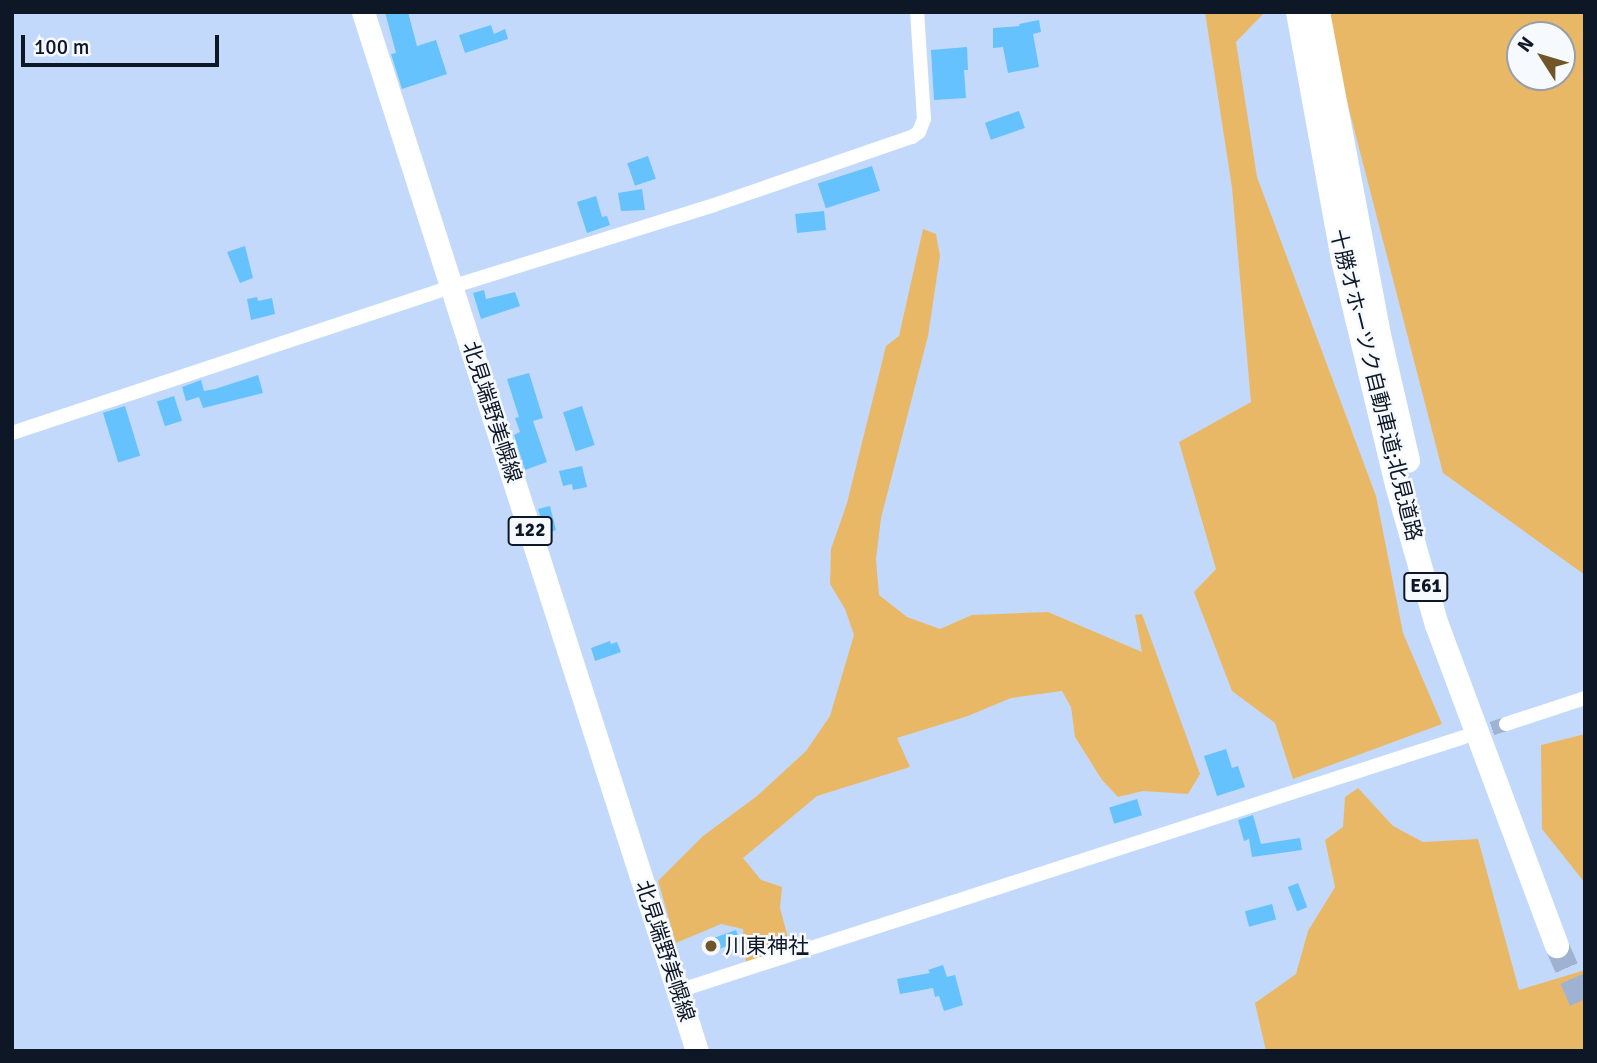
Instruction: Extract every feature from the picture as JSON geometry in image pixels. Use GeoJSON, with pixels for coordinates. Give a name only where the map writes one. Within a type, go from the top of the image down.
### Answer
{"type":"FeatureCollection","features":[{"type":"Feature","properties":{"kind":"highway","name":"十勝オホーツク自動車道;北見道路"},"geometry":{"type":"LineString","coordinates":[[1298,12],[1314,45],[1370,337],[1514,828],[1557,946]]}},
{"type":"Feature","properties":{"kind":"highway","name":"十勝オホーツク自動車道;北見道路"},"geometry":{"type":"LineString","coordinates":[[1314,45],[1318,12]]}},
{"type":"Feature","properties":{"kind":"main road","name":"北見端野美幌線"},"geometry":{"type":"LineString","coordinates":[[363,12],[697,1051]]}},
{"type":"Feature","properties":{"kind":"street"},"geometry":{"type":"LineString","coordinates":[[12,433],[452,287],[714,205],[912,137],[919,132],[925,119],[917,12]]}},
{"type":"Feature","properties":{"kind":"street"},"geometry":{"type":"LineString","coordinates":[[1506,724],[1585,698]]}},
{"type":"Feature","properties":{"kind":"street"},"geometry":{"type":"LineString","coordinates":[[678,991],[1464,737]]}},
{"type":"Feature","properties":{"kind":"shaded area"},"geometry":{"type":"Polygon","coordinates":[[[1205,12],[1265,12],[1236,42],[1257,177],[1376,496],[1403,633],[1442,724],[1293,779],[1275,723],[1232,691],[1194,592],[1216,569],[1179,442],[1251,402],[1232,188],[1205,12]]]}},
{"type":"Feature","properties":{"kind":"shaded area"},"geometry":{"type":"Polygon","coordinates":[[[1330,12],[1585,12],[1585,575],[1443,473],[1336,59],[1330,12]]]}},
{"type":"Feature","properties":{"kind":"shaded area"},"geometry":{"type":"Polygon","coordinates":[[[923,229],[936,234],[940,256],[928,336],[881,518],[876,559],[879,595],[907,617],[940,629],[972,615],[1048,612],[1142,652],[1135,615],[1142,614],[1200,774],[1188,794],[1143,791],[1118,797],[1102,780],[1075,737],[1071,707],[1062,691],[1011,698],[968,716],[897,738],[910,767],[817,796],[743,858],[761,880],[782,887],[780,908],[790,945],[746,963],[743,929],[721,924],[676,943],[658,881],[703,836],[757,796],[806,751],[830,716],[854,635],[845,609],[830,584],[831,549],[847,503],[886,346],[899,336],[923,229]]]}},
{"type":"Feature","properties":{"kind":"shaded area"},"geometry":{"type":"Polygon","coordinates":[[[1585,734],[1585,883],[1542,829],[1541,745],[1585,734]]]}},
{"type":"Feature","properties":{"kind":"shaded area"},"geometry":{"type":"Polygon","coordinates":[[[1358,788],[1393,826],[1423,842],[1478,839],[1519,990],[1585,970],[1585,1051],[1266,1051],[1255,1003],[1296,974],[1308,931],[1335,887],[1325,840],[1343,827],[1345,797],[1358,788]]]}},
{"type":"Feature","properties":{"kind":"building"},"geometry":{"type":"Polygon","coordinates":[[[385,12],[408,12],[417,46],[436,40],[447,74],[402,89],[391,54],[396,53],[385,12]]]}},
{"type":"Feature","properties":{"kind":"building"},"geometry":{"type":"Polygon","coordinates":[[[1039,20],[1041,32],[1033,34],[1039,67],[1008,73],[1003,47],[993,48],[993,28],[1020,26],[1019,24],[1039,20]]]}},
{"type":"Feature","properties":{"kind":"building"},"geometry":{"type":"Polygon","coordinates":[[[491,25],[494,34],[505,29],[508,39],[465,53],[459,35],[491,25]]]}},
{"type":"Feature","properties":{"kind":"building"},"geometry":{"type":"Polygon","coordinates":[[[967,47],[968,70],[964,70],[966,98],[934,100],[931,50],[967,47]]]}},
{"type":"Feature","properties":{"kind":"building"},"geometry":{"type":"Polygon","coordinates":[[[1019,111],[1025,128],[991,140],[985,123],[1019,111]]]}},
{"type":"Feature","properties":{"kind":"building"},"geometry":{"type":"Polygon","coordinates":[[[648,156],[656,179],[635,186],[627,163],[648,156]]]}},
{"type":"Feature","properties":{"kind":"building"},"geometry":{"type":"Polygon","coordinates":[[[872,166],[880,191],[826,208],[818,184],[872,166]]]}},
{"type":"Feature","properties":{"kind":"building"},"geometry":{"type":"Polygon","coordinates":[[[642,189],[645,210],[621,211],[618,193],[642,189]]]}},
{"type":"Feature","properties":{"kind":"building"},"geometry":{"type":"Polygon","coordinates":[[[596,196],[602,217],[607,216],[610,225],[587,233],[577,202],[596,196]]]}},
{"type":"Feature","properties":{"kind":"building"},"geometry":{"type":"Polygon","coordinates":[[[824,211],[826,230],[797,233],[795,214],[824,211]]]}},
{"type":"Feature","properties":{"kind":"building"},"geometry":{"type":"Polygon","coordinates":[[[245,246],[253,278],[240,283],[227,252],[245,246]]]}},
{"type":"Feature","properties":{"kind":"building"},"geometry":{"type":"Polygon","coordinates":[[[484,290],[486,299],[515,292],[520,306],[481,319],[473,293],[484,290]]]}},
{"type":"Feature","properties":{"kind":"building"},"geometry":{"type":"Polygon","coordinates":[[[257,297],[258,301],[272,298],[275,314],[251,320],[247,299],[257,297]]]}},
{"type":"Feature","properties":{"kind":"building"},"geometry":{"type":"Polygon","coordinates":[[[529,373],[543,418],[533,421],[547,462],[525,470],[514,435],[520,432],[515,418],[519,417],[507,379],[529,373]]]}},
{"type":"Feature","properties":{"kind":"building"},"geometry":{"type":"Polygon","coordinates":[[[258,375],[263,393],[203,408],[199,397],[186,401],[182,387],[201,380],[204,391],[258,375]]]}},
{"type":"Feature","properties":{"kind":"building"},"geometry":{"type":"Polygon","coordinates":[[[174,396],[182,421],[165,426],[157,402],[174,396]]]}},
{"type":"Feature","properties":{"kind":"building"},"geometry":{"type":"Polygon","coordinates":[[[125,406],[140,456],[118,462],[103,413],[125,406]]]}},
{"type":"Feature","properties":{"kind":"building"},"geometry":{"type":"Polygon","coordinates":[[[582,406],[595,445],[576,451],[563,412],[582,406]]]}},
{"type":"Feature","properties":{"kind":"building"},"geometry":{"type":"Polygon","coordinates":[[[582,466],[587,487],[573,490],[572,484],[563,486],[559,471],[582,466]]]}},
{"type":"Feature","properties":{"kind":"building"},"geometry":{"type":"Polygon","coordinates":[[[550,506],[556,530],[546,534],[538,509],[550,506]]]}},
{"type":"Feature","properties":{"kind":"building"},"geometry":{"type":"Polygon","coordinates":[[[610,641],[611,644],[617,642],[621,652],[595,661],[591,648],[610,641]]]}},
{"type":"Feature","properties":{"kind":"building"},"geometry":{"type":"Polygon","coordinates":[[[1226,749],[1232,768],[1238,766],[1245,787],[1217,796],[1204,756],[1226,749]]]}},
{"type":"Feature","properties":{"kind":"building"},"geometry":{"type":"Polygon","coordinates":[[[1137,799],[1142,815],[1114,824],[1109,807],[1137,799]]]}},
{"type":"Feature","properties":{"kind":"building"},"geometry":{"type":"Polygon","coordinates":[[[1253,815],[1261,844],[1300,838],[1302,850],[1252,857],[1249,839],[1244,841],[1238,820],[1253,815]]]}},
{"type":"Feature","properties":{"kind":"building"},"geometry":{"type":"Polygon","coordinates":[[[1298,883],[1307,907],[1297,911],[1288,887],[1298,883]]]}},
{"type":"Feature","properties":{"kind":"building"},"geometry":{"type":"Polygon","coordinates":[[[1272,904],[1276,919],[1249,927],[1245,911],[1272,904]]]}},
{"type":"Feature","properties":{"kind":"building"},"geometry":{"type":"Polygon","coordinates":[[[736,930],[740,941],[718,949],[714,938],[736,930]]]}},
{"type":"Feature","properties":{"kind":"building"},"geometry":{"type":"Polygon","coordinates":[[[943,965],[947,977],[955,975],[963,1005],[944,1011],[933,988],[900,994],[897,979],[930,973],[928,970],[943,965]]]}},
{"type":"Feature","properties":{"kind":"tunnel"},"geometry":{"type":"LineString","coordinates":[[1472,735],[1506,724]]}},
{"type":"Feature","properties":{"kind":"tunnel"},"geometry":{"type":"LineString","coordinates":[[1557,946],[1585,1010]]}},
{"type":"Feature","properties":{"kind":"place","name":"川東神社"},"geometry":{"type":"Point","coordinates":[711,946]}}]}
